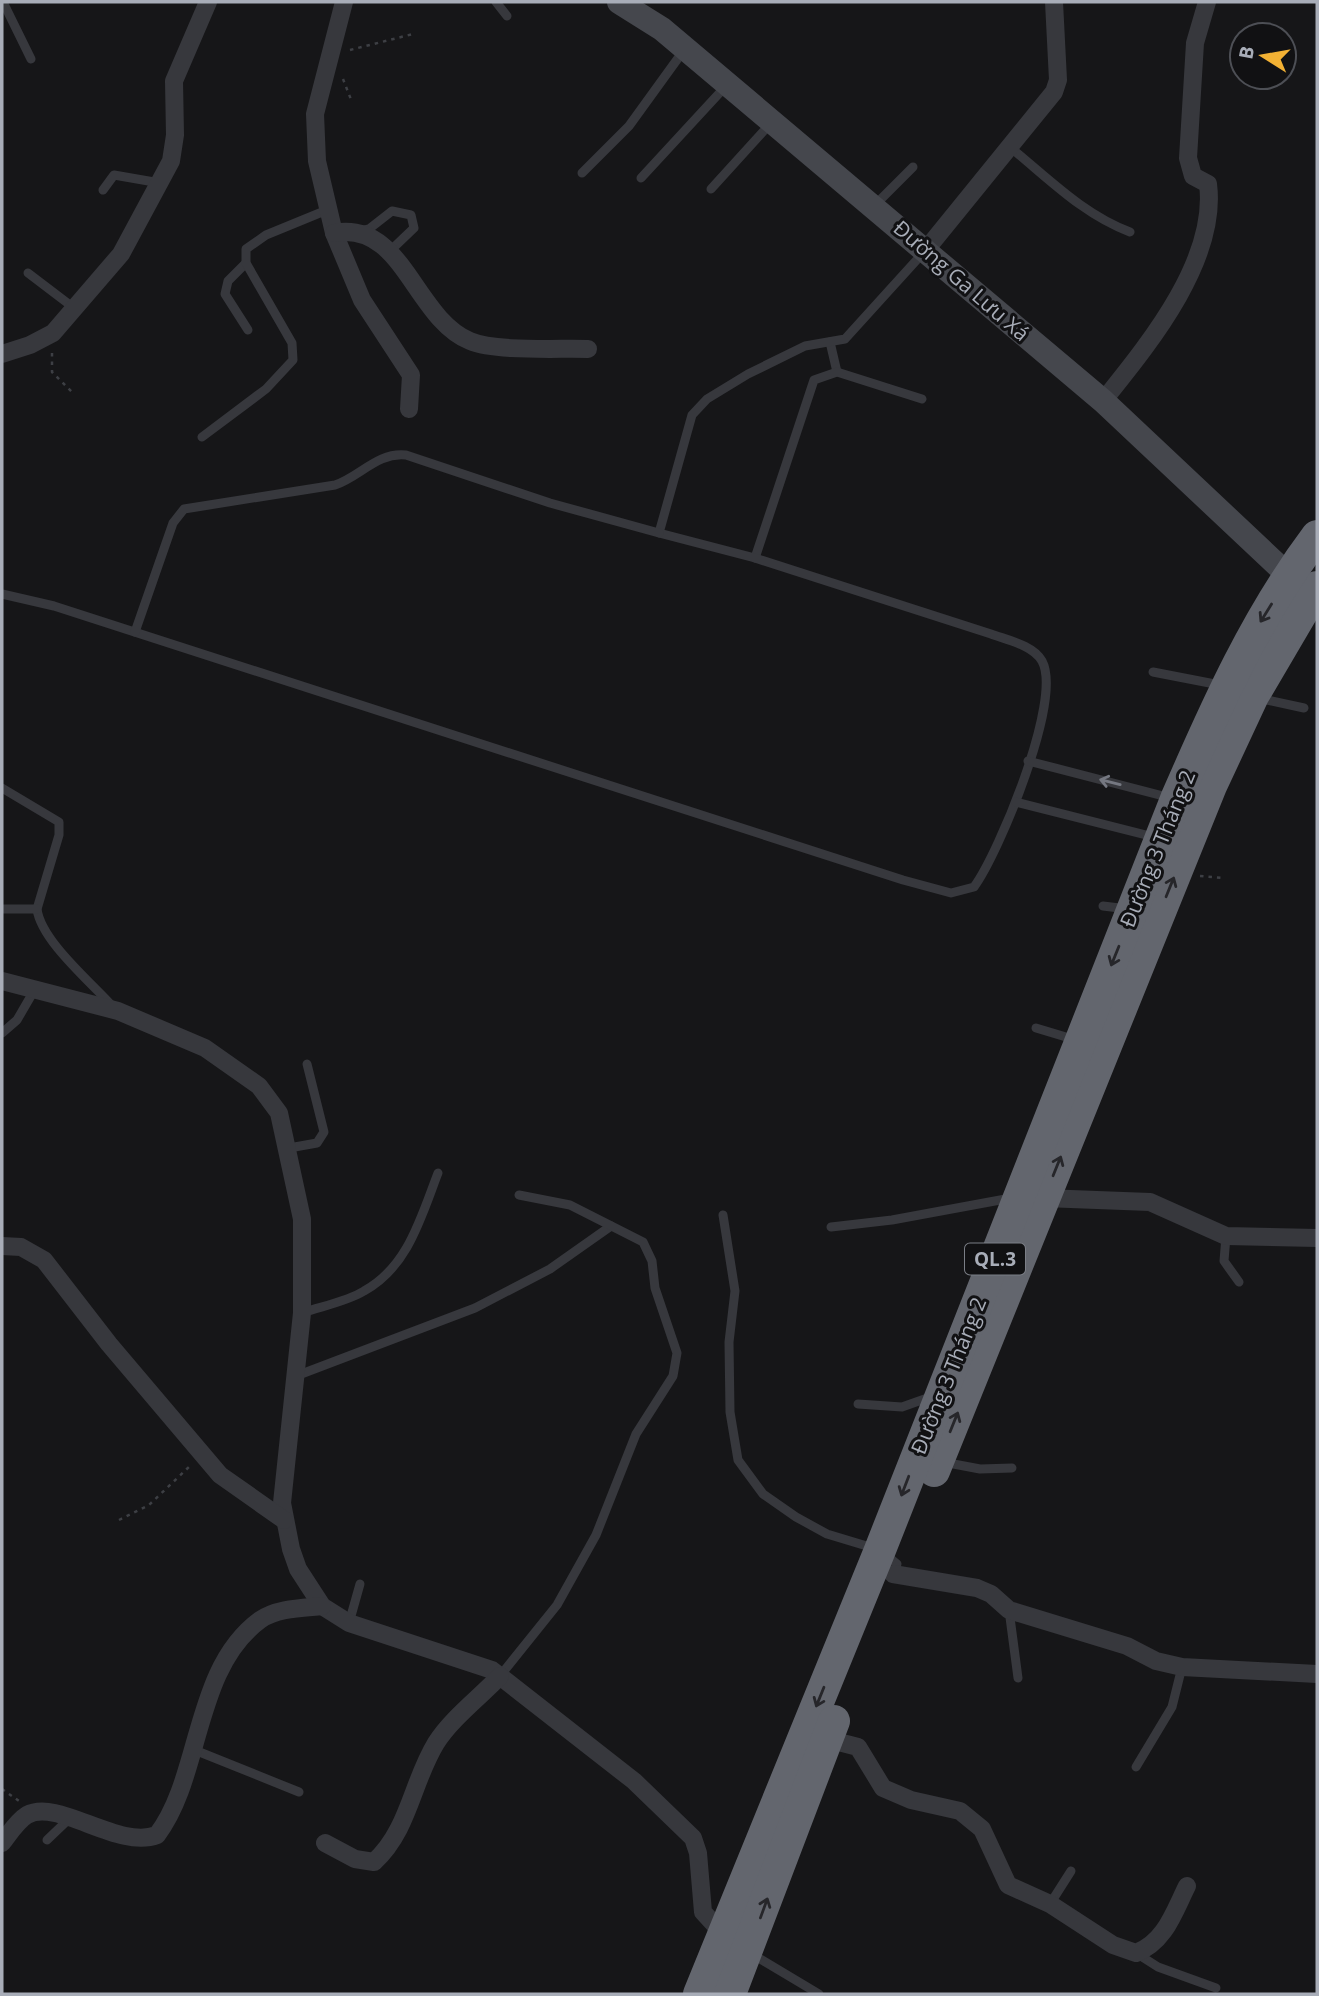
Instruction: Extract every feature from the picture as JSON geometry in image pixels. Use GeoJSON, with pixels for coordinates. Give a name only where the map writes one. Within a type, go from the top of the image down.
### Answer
{"type":"FeatureCollection","features":[{"type":"Feature","properties":{"kind":"highway","name":"Đường 3 Tháng 2"},"geometry":{"type":"LineString","coordinates":[[730,1994],[736,1943],[890,1563],[938,1462],[1032,1197],[1081,1042],[1118,908],[1160,839],[1176,799],[1309,566]]}},
{"type":"Feature","properties":{"kind":"highway","name":"Đường 3 Tháng 2"},"geometry":{"type":"LineString","coordinates":[[699,1994],[736,1943],[827,1739],[890,1563],[942,1393],[1032,1197],[1211,786],[1239,691]]}},
{"type":"Feature","properties":{"kind":"street"},"geometry":{"type":"LineString","coordinates":[[2,354],[48,337],[121,254],[173,154],[174,81],[208,2]]}},
{"type":"Feature","properties":{"kind":"street"},"geometry":{"type":"LineString","coordinates":[[344,2],[314,126],[327,210],[334,233],[370,315],[411,375],[408,409]]}},
{"type":"Feature","properties":{"kind":"street","name":"Đường Ga Lưu Xá"},"geometry":{"type":"LineString","coordinates":[[619,2],[662,29],[1103,401],[1309,566]]}},
{"type":"Feature","properties":{"kind":"street"},"geometry":{"type":"LineString","coordinates":[[925,251],[1054,92],[1058,80],[1054,2]]}},
{"type":"Feature","properties":{"kind":"street"},"geometry":{"type":"LineString","coordinates":[[1103,401],[1160,330],[1185,282],[1202,241],[1208,184],[1194,176],[1188,158],[1195,43],[1207,2]]}},
{"type":"Feature","properties":{"kind":"street"},"geometry":{"type":"LineString","coordinates":[[334,233],[359,231],[376,238],[390,251],[430,308],[467,340],[485,345],[588,349]]}},
{"type":"Feature","properties":{"kind":"street"},"geometry":{"type":"LineString","coordinates":[[2,981],[118,1012],[205,1048],[259,1086],[279,1113],[289,1148],[302,1219],[302,1313],[282,1503],[284,1520],[299,1569],[323,1606],[349,1623],[492,1670],[634,1781],[693,1838],[698,1853],[703,1912],[736,1943]]}},
{"type":"Feature","properties":{"kind":"street"},"geometry":{"type":"LineString","coordinates":[[1032,1197],[1150,1202],[1226,1236],[1317,1238]]}},
{"type":"Feature","properties":{"kind":"street"},"geometry":{"type":"LineString","coordinates":[[2,1246],[21,1247],[52,1268],[109,1344],[202,1454],[232,1485],[284,1520]]}},
{"type":"Feature","properties":{"kind":"street"},"geometry":{"type":"LineString","coordinates":[[890,1563],[977,1588],[991,1594],[1009,1610],[1127,1646],[1156,1661],[1182,1667],[1317,1674]]}},
{"type":"Feature","properties":{"kind":"street"},"geometry":{"type":"LineString","coordinates":[[2,1843],[29,1814],[43,1812],[144,1840],[157,1835],[179,1792],[190,1749],[212,1688],[233,1648],[261,1619],[293,1608],[323,1606]]}},
{"type":"Feature","properties":{"kind":"street"},"geometry":{"type":"LineString","coordinates":[[325,1843],[355,1859],[374,1862],[386,1852],[398,1834],[437,1741],[500,1676]]}},
{"type":"Feature","properties":{"kind":"street"},"geometry":{"type":"LineString","coordinates":[[827,1739],[858,1747],[883,1788],[896,1796],[960,1811],[982,1829],[1004,1881],[1050,1904],[1113,1945],[1136,1953],[1149,1949],[1161,1937],[1186,1886]]}},
{"type":"Feature","properties":{"kind":"lane"},"geometry":{"type":"LineString","coordinates":[[3,2],[6,20],[31,59]]}},
{"type":"Feature","properties":{"kind":"lane"},"geometry":{"type":"LineString","coordinates":[[496,2],[508,16]]}},
{"type":"Feature","properties":{"kind":"lane"},"geometry":{"type":"LineString","coordinates":[[582,173],[629,126],[685,48]]}},
{"type":"Feature","properties":{"kind":"lane"},"geometry":{"type":"LineString","coordinates":[[641,178],[727,86]]}},
{"type":"Feature","properties":{"kind":"lane"},"geometry":{"type":"LineString","coordinates":[[712,189],[771,123]]}},
{"type":"Feature","properties":{"kind":"lane"},"geometry":{"type":"LineString","coordinates":[[1011,148],[1084,208],[1107,224],[1130,232]]}},
{"type":"Feature","properties":{"kind":"lane"},"geometry":{"type":"LineString","coordinates":[[874,206],[913,167]]}},
{"type":"Feature","properties":{"kind":"lane"},"geometry":{"type":"LineString","coordinates":[[103,190],[114,175],[160,183]]}},
{"type":"Feature","properties":{"kind":"lane"},"geometry":{"type":"LineString","coordinates":[[202,437],[266,389],[293,360],[292,343],[246,263],[246,249],[251,244],[327,210]]}},
{"type":"Feature","properties":{"kind":"lane"},"geometry":{"type":"LineString","coordinates":[[359,231],[369,229],[393,211],[411,215],[414,228],[390,251]]}},
{"type":"Feature","properties":{"kind":"lane"},"geometry":{"type":"LineString","coordinates":[[659,533],[692,415],[707,399],[748,373],[804,346],[845,339],[925,251]]}},
{"type":"Feature","properties":{"kind":"lane"},"geometry":{"type":"LineString","coordinates":[[246,263],[228,281],[225,294],[248,330]]}},
{"type":"Feature","properties":{"kind":"lane"},"geometry":{"type":"LineString","coordinates":[[28,273],[70,312]]}},
{"type":"Feature","properties":{"kind":"lane"},"geometry":{"type":"LineString","coordinates":[[830,342],[837,372]]}},
{"type":"Feature","properties":{"kind":"lane"},"geometry":{"type":"LineString","coordinates":[[755,558],[814,380],[837,372],[922,399]]}},
{"type":"Feature","properties":{"kind":"lane"},"geometry":{"type":"LineString","coordinates":[[2,594],[18,595],[890,877],[951,893],[974,887],[987,869],[1016,802],[1043,712],[1048,679],[1042,660],[1029,649],[755,558],[550,503],[406,455],[393,454],[381,458],[350,480],[335,485],[184,509],[173,523],[135,632]]}},
{"type":"Feature","properties":{"kind":"lane"},"geometry":{"type":"LineString","coordinates":[[1153,672],[1304,708]]}},
{"type":"Feature","properties":{"kind":"lane"},"geometry":{"type":"LineString","coordinates":[[1028,761],[1176,799]]}},
{"type":"Feature","properties":{"kind":"lane"},"geometry":{"type":"LineString","coordinates":[[2,788],[59,822],[59,835],[37,909],[42,927],[118,1012]]}},
{"type":"Feature","properties":{"kind":"lane"},"geometry":{"type":"LineString","coordinates":[[1016,802],[1160,839]]}},
{"type":"Feature","properties":{"kind":"lane"},"geometry":{"type":"LineString","coordinates":[[2,909],[37,909]]}},
{"type":"Feature","properties":{"kind":"lane"},"geometry":{"type":"LineString","coordinates":[[2,1033],[17,1020],[35,989]]}},
{"type":"Feature","properties":{"kind":"lane"},"geometry":{"type":"LineString","coordinates":[[1035,1028],[1081,1042]]}},
{"type":"Feature","properties":{"kind":"lane"},"geometry":{"type":"LineString","coordinates":[[289,1148],[317,1143],[324,1132],[307,1064]]}},
{"type":"Feature","properties":{"kind":"lane"},"geometry":{"type":"LineString","coordinates":[[302,1313],[364,1292],[396,1267],[419,1221],[438,1173]]}},
{"type":"Feature","properties":{"kind":"lane"},"geometry":{"type":"LineString","coordinates":[[500,1676],[557,1605],[596,1535],[636,1434],[673,1376],[677,1353],[655,1288],[652,1261],[643,1242],[628,1231],[611,1226],[570,1205],[519,1195]]}},
{"type":"Feature","properties":{"kind":"lane"},"geometry":{"type":"LineString","coordinates":[[831,1227],[1032,1197]]}},
{"type":"Feature","properties":{"kind":"lane"},"geometry":{"type":"LineString","coordinates":[[723,1215],[735,1291],[729,1342],[730,1412],[738,1460],[764,1494],[796,1517],[890,1563]]}},
{"type":"Feature","properties":{"kind":"lane"},"geometry":{"type":"LineString","coordinates":[[296,1376],[475,1308],[550,1269],[611,1226]]}},
{"type":"Feature","properties":{"kind":"lane"},"geometry":{"type":"LineString","coordinates":[[1226,1236],[1224,1261],[1239,1282]]}},
{"type":"Feature","properties":{"kind":"lane"},"geometry":{"type":"LineString","coordinates":[[858,1404],[902,1407],[942,1393]]}},
{"type":"Feature","properties":{"kind":"lane"},"geometry":{"type":"LineString","coordinates":[[938,1462],[980,1469],[1012,1468]]}},
{"type":"Feature","properties":{"kind":"lane"},"geometry":{"type":"LineString","coordinates":[[349,1623],[360,1584]]}},
{"type":"Feature","properties":{"kind":"lane"},"geometry":{"type":"LineString","coordinates":[[1009,1610],[1018,1678]]}},
{"type":"Feature","properties":{"kind":"lane"},"geometry":{"type":"LineString","coordinates":[[1136,1768],[1172,1707],[1182,1667]]}},
{"type":"Feature","properties":{"kind":"lane"},"geometry":{"type":"LineString","coordinates":[[190,1749],[299,1792]]}},
{"type":"Feature","properties":{"kind":"lane"},"geometry":{"type":"LineString","coordinates":[[47,1840],[70,1818]]}},
{"type":"Feature","properties":{"kind":"lane"},"geometry":{"type":"LineString","coordinates":[[1050,1904],[1071,1871]]}},
{"type":"Feature","properties":{"kind":"lane"},"geometry":{"type":"LineString","coordinates":[[736,1943],[819,1994]]}},
{"type":"Feature","properties":{"kind":"lane"},"geometry":{"type":"LineString","coordinates":[[1136,1953],[1158,1967],[1216,1988]]}},
{"type":"Feature","properties":{"kind":"path"},"geometry":{"type":"LineString","coordinates":[[330,55],[412,34]]}},
{"type":"Feature","properties":{"kind":"path"},"geometry":{"type":"LineString","coordinates":[[70,312],[65,333],[51,355],[50,364],[57,379],[72,392]]}},
{"type":"Feature","properties":{"kind":"path"},"geometry":{"type":"LineString","coordinates":[[119,1520],[149,1505],[202,1454]]}}]}
